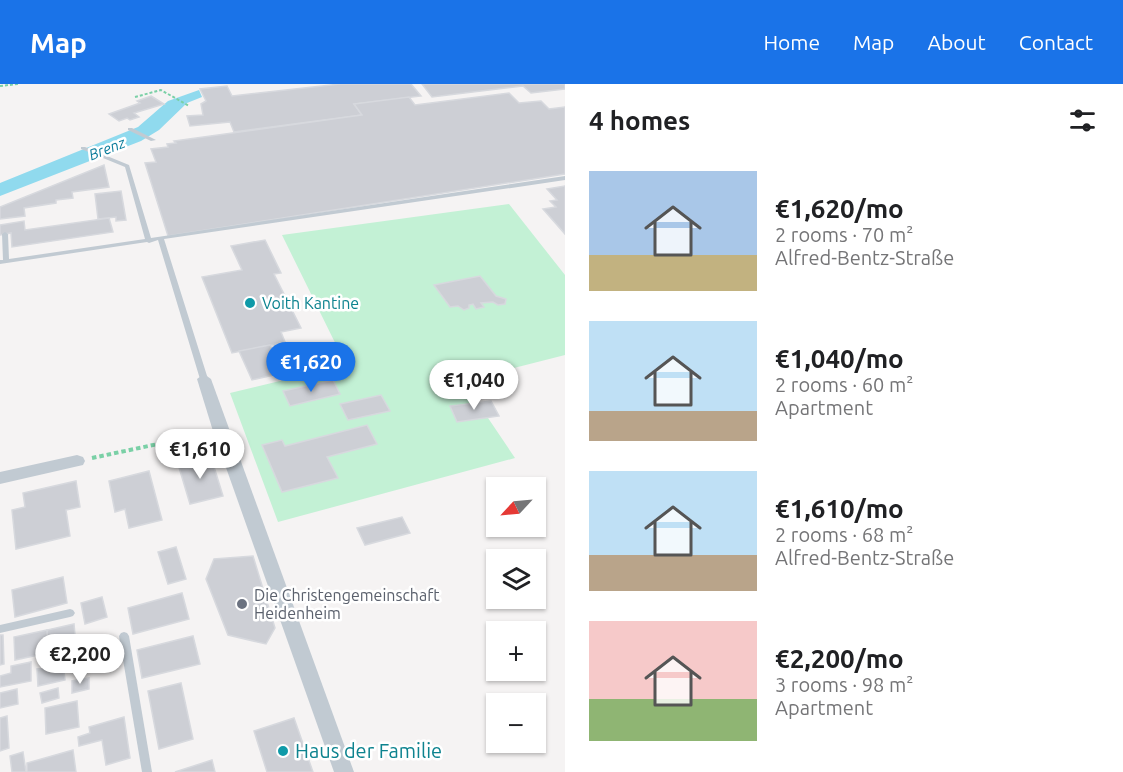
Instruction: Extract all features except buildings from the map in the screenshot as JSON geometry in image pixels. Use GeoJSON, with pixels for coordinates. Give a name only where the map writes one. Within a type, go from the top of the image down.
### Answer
{"type":"FeatureCollection","features":[{"type":"Feature","properties":{"kind":"street"},"geometry":{"type":"LineString","coordinates":[[204,379],[344,772]]}},
{"type":"Feature","properties":{"kind":"street"},"geometry":{"type":"LineString","coordinates":[[0,478],[77,461]]}},
{"type":"Feature","properties":{"kind":"lane"},"geometry":{"type":"LineString","coordinates":[[130,129],[153,140]]}},
{"type":"Feature","properties":{"kind":"lane"},"geometry":{"type":"LineString","coordinates":[[83,148],[127,166],[149,242]]}},
{"type":"Feature","properties":{"kind":"lane"},"geometry":{"type":"LineString","coordinates":[[5,234],[3,262],[149,242],[565,177]]}},
{"type":"Feature","properties":{"kind":"lane"},"geometry":{"type":"LineString","coordinates":[[161,240],[204,379]]}},
{"type":"Feature","properties":{"kind":"lane"},"geometry":{"type":"LineString","coordinates":[[0,629],[70,613]]}},
{"type":"Feature","properties":{"kind":"lane"},"geometry":{"type":"LineString","coordinates":[[124,636],[147,772]]}},
{"type":"Feature","properties":{"kind":"path"},"geometry":{"type":"LineString","coordinates":[[0,86],[18,84]]}},
{"type":"Feature","properties":{"kind":"path"},"geometry":{"type":"LineString","coordinates":[[135,97],[161,90],[189,106]]}},
{"type":"Feature","properties":{"kind":"path"},"geometry":{"type":"LineString","coordinates":[[77,461],[221,431]]}},
{"type":"Feature","properties":{"kind":"green space"},"geometry":{"type":"Polygon","coordinates":[[[509,204],[565,275],[565,355],[463,381],[515,458],[278,522],[230,393],[346,365],[282,235],[509,204]]]}},
{"type":"Feature","properties":{"kind":"water","name":"Brenz"},"geometry":{"type":"Polygon","coordinates":[[[199,90],[202,97],[187,103],[159,130],[141,141],[0,196],[0,183],[138,127],[168,101],[199,90]]]}},
{"type":"Feature","properties":{"kind":"place","name":"Voith Kantine"},"geometry":{"type":"Point","coordinates":[250,303]}},
{"type":"Feature","properties":{"kind":"place","name":"Die Christengemeinschaft Heidenheim"},"geometry":{"type":"Point","coordinates":[242,604]}},
{"type":"Feature","properties":{"kind":"place","name":"Haus der Familie"},"geometry":{"type":"Point","coordinates":[283,751]}}]}
